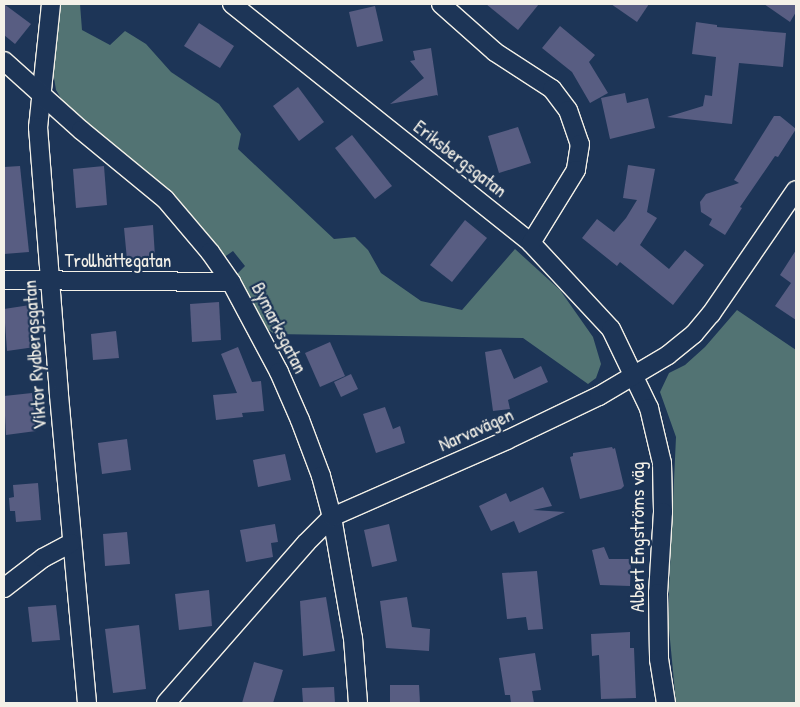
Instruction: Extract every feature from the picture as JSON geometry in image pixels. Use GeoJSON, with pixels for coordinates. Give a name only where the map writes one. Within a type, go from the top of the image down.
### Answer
{"type":"FeatureCollection","features":[{"type":"Feature","properties":{"kind":"street","name":"Viktor Rydbergsgatan"},"geometry":{"type":"LineString","coordinates":[[52,4],[38,127],[87,703]]}},
{"type":"Feature","properties":{"kind":"street","name":"Eriksbergsgatan"},"geometry":{"type":"LineString","coordinates":[[232,4],[531,243],[610,329],[634,374]]}},
{"type":"Feature","properties":{"kind":"street"},"geometry":{"type":"LineString","coordinates":[[441,4],[495,52],[552,89],[568,110],[580,144],[576,170],[531,243]]}},
{"type":"Feature","properties":{"kind":"street","name":"Bymarksgatan"},"geometry":{"type":"LineString","coordinates":[[4,61],[42,93],[81,130],[165,199],[210,252],[232,282],[278,372],[300,420],[321,476],[332,517],[353,638],[358,703]]}},
{"type":"Feature","properties":{"kind":"street","name":"Narvavägen"},"geometry":{"type":"LineString","coordinates":[[166,703],[306,543],[332,517],[599,396],[668,355],[694,334],[711,314],[796,190]]}},
{"type":"Feature","properties":{"kind":"street","name":"Trollhättegatan"},"geometry":{"type":"LineString","coordinates":[[4,280],[50,282],[232,282]]}},
{"type":"Feature","properties":{"kind":"street","name":"Albert Engströms väg"},"geometry":{"type":"LineString","coordinates":[[634,374],[649,408],[662,463],[663,512],[658,593],[659,660],[666,703]]}},
{"type":"Feature","properties":{"kind":"street"},"geometry":{"type":"LineString","coordinates":[[4,588],[43,558],[72,543]]}},
{"type":"Feature","properties":{"kind":"green space"},"geometry":{"type":"Polygon","coordinates":[[[60,4],[80,4],[82,30],[110,45],[125,31],[146,44],[171,72],[219,104],[241,134],[238,149],[334,239],[355,237],[368,250],[381,273],[421,301],[462,310],[515,249],[560,290],[593,337],[601,364],[596,378],[588,384],[523,338],[274,334],[265,327],[235,276],[245,266],[233,251],[223,258],[163,187],[65,105],[56,90],[53,72],[60,4]]]}},
{"type":"Feature","properties":{"kind":"green space"},"geometry":{"type":"Polygon","coordinates":[[[737,310],[796,350],[796,703],[676,703],[669,629],[669,588],[676,437],[660,392],[669,373],[685,365],[705,347],[737,310]]]}},
{"type":"Feature","properties":{"kind":"building"},"geometry":{"type":"Polygon","coordinates":[[[4,4],[31,24],[15,44],[4,35],[4,4]]]}},
{"type":"Feature","properties":{"kind":"building"},"geometry":{"type":"Polygon","coordinates":[[[486,4],[539,4],[518,30],[486,4]]]}},
{"type":"Feature","properties":{"kind":"building"},"geometry":{"type":"Polygon","coordinates":[[[611,4],[649,4],[637,22],[611,4]]]}},
{"type":"Feature","properties":{"kind":"building"},"geometry":{"type":"Polygon","coordinates":[[[764,4],[796,4],[796,12],[790,22],[764,4]]]}},
{"type":"Feature","properties":{"kind":"building"},"geometry":{"type":"Polygon","coordinates":[[[375,6],[383,41],[357,47],[349,12],[375,6]]]}},
{"type":"Feature","properties":{"kind":"building"},"geometry":{"type":"Polygon","coordinates":[[[696,22],[717,25],[717,27],[786,33],[783,67],[739,63],[732,124],[667,117],[703,106],[705,95],[712,96],[716,57],[692,54],[696,22]]]}},
{"type":"Feature","properties":{"kind":"building"},"geometry":{"type":"Polygon","coordinates":[[[199,23],[234,46],[220,68],[184,46],[199,23]]]}},
{"type":"Feature","properties":{"kind":"building"},"geometry":{"type":"Polygon","coordinates":[[[560,26],[595,55],[589,62],[608,93],[590,103],[572,72],[542,48],[560,26]]]}},
{"type":"Feature","properties":{"kind":"building"},"geometry":{"type":"Polygon","coordinates":[[[431,48],[438,96],[390,104],[424,78],[410,61],[415,60],[413,51],[431,48]]]}},
{"type":"Feature","properties":{"kind":"building"},"geometry":{"type":"Polygon","coordinates":[[[298,87],[324,122],[299,141],[273,106],[298,87]]]}},
{"type":"Feature","properties":{"kind":"building"},"geometry":{"type":"Polygon","coordinates":[[[625,93],[627,103],[648,98],[655,128],[610,139],[601,98],[625,93]]]}},
{"type":"Feature","properties":{"kind":"building"},"geometry":{"type":"Polygon","coordinates":[[[774,116],[780,116],[796,129],[778,157],[775,156],[740,207],[742,208],[725,235],[709,225],[712,219],[701,212],[700,202],[706,194],[739,183],[734,180],[774,116]]]}},
{"type":"Feature","properties":{"kind":"building"},"geometry":{"type":"Polygon","coordinates":[[[518,127],[531,163],[499,173],[488,136],[518,127]]]}},
{"type":"Feature","properties":{"kind":"building"},"geometry":{"type":"Polygon","coordinates":[[[352,135],[392,186],[375,199],[335,148],[352,135]]]}},
{"type":"Feature","properties":{"kind":"building"},"geometry":{"type":"Polygon","coordinates":[[[628,165],[655,169],[647,212],[657,218],[640,245],[669,269],[685,250],[704,265],[673,305],[620,262],[617,266],[582,238],[597,219],[614,232],[626,218],[637,200],[623,198],[628,165]]]}},
{"type":"Feature","properties":{"kind":"building"},"geometry":{"type":"Polygon","coordinates":[[[20,166],[29,252],[4,254],[4,167],[20,166]]]}},
{"type":"Feature","properties":{"kind":"building"},"geometry":{"type":"Polygon","coordinates":[[[104,166],[107,205],[76,208],[73,169],[104,166]]]}},
{"type":"Feature","properties":{"kind":"building"},"geometry":{"type":"Polygon","coordinates":[[[465,220],[487,238],[452,282],[430,265],[465,220]]]}},
{"type":"Feature","properties":{"kind":"building"},"geometry":{"type":"Polygon","coordinates":[[[153,225],[155,257],[127,260],[124,228],[153,225]]]}},
{"type":"Feature","properties":{"kind":"building"},"geometry":{"type":"Polygon","coordinates":[[[796,250],[796,320],[775,306],[791,283],[780,275],[796,250]]]}},
{"type":"Feature","properties":{"kind":"building"},"geometry":{"type":"Polygon","coordinates":[[[219,302],[221,340],[192,342],[190,304],[219,302]]]}},
{"type":"Feature","properties":{"kind":"building"},"geometry":{"type":"Polygon","coordinates":[[[30,305],[35,347],[7,351],[4,309],[30,305]]]}},
{"type":"Feature","properties":{"kind":"building"},"geometry":{"type":"Polygon","coordinates":[[[116,331],[119,358],[93,360],[91,334],[116,331]]]}},
{"type":"Feature","properties":{"kind":"building"},"geometry":{"type":"Polygon","coordinates":[[[330,342],[345,376],[320,387],[305,353],[330,342]]]}},
{"type":"Feature","properties":{"kind":"building"},"geometry":{"type":"Polygon","coordinates":[[[238,347],[252,382],[261,381],[264,411],[242,413],[243,417],[216,420],[213,395],[237,393],[221,354],[238,347]]]}},
{"type":"Feature","properties":{"kind":"building"},"geometry":{"type":"Polygon","coordinates":[[[501,349],[514,379],[541,366],[548,382],[508,400],[510,409],[493,411],[485,352],[501,349]]]}},
{"type":"Feature","properties":{"kind":"building"},"geometry":{"type":"Polygon","coordinates":[[[351,374],[358,389],[341,397],[334,382],[351,374]]]}},
{"type":"Feature","properties":{"kind":"building"},"geometry":{"type":"Polygon","coordinates":[[[32,393],[36,431],[6,435],[4,396],[32,393]]]}},
{"type":"Feature","properties":{"kind":"building"},"geometry":{"type":"Polygon","coordinates":[[[385,407],[393,429],[400,426],[405,443],[376,453],[363,414],[385,407]]]}},
{"type":"Feature","properties":{"kind":"building"},"geometry":{"type":"Polygon","coordinates":[[[127,439],[131,470],[102,474],[98,443],[127,439]]]}},
{"type":"Feature","properties":{"kind":"building"},"geometry":{"type":"Polygon","coordinates":[[[612,447],[613,449],[615,448],[624,486],[621,489],[580,499],[570,457],[573,456],[573,453],[612,447]]]}},
{"type":"Feature","properties":{"kind":"building"},"geometry":{"type":"Polygon","coordinates":[[[285,454],[291,480],[258,487],[253,460],[285,454]]]}},
{"type":"Feature","properties":{"kind":"building"},"geometry":{"type":"Polygon","coordinates":[[[38,483],[41,520],[16,522],[15,511],[10,511],[9,498],[14,497],[13,485],[38,483]]]}},
{"type":"Feature","properties":{"kind":"building"},"geometry":{"type":"Polygon","coordinates":[[[543,487],[552,506],[533,510],[565,512],[519,533],[514,521],[491,531],[479,506],[506,493],[510,502],[543,487]]]}},
{"type":"Feature","properties":{"kind":"building"},"geometry":{"type":"Polygon","coordinates":[[[275,524],[278,542],[271,543],[273,557],[246,562],[240,530],[275,524]]]}},
{"type":"Feature","properties":{"kind":"building"},"geometry":{"type":"Polygon","coordinates":[[[389,524],[397,561],[372,567],[364,530],[389,524]]]}},
{"type":"Feature","properties":{"kind":"building"},"geometry":{"type":"Polygon","coordinates":[[[127,532],[130,564],[105,566],[103,534],[127,532]]]}},
{"type":"Feature","properties":{"kind":"building"},"geometry":{"type":"Polygon","coordinates":[[[604,547],[609,559],[631,559],[630,586],[600,585],[592,550],[604,547]]]}},
{"type":"Feature","properties":{"kind":"building"},"geometry":{"type":"Polygon","coordinates":[[[537,571],[543,629],[528,630],[526,617],[507,619],[502,573],[537,571]]]}},
{"type":"Feature","properties":{"kind":"building"},"geometry":{"type":"Polygon","coordinates":[[[209,590],[212,626],[179,630],[175,594],[209,590]]]}},
{"type":"Feature","properties":{"kind":"building"},"geometry":{"type":"Polygon","coordinates":[[[326,597],[335,651],[303,656],[300,601],[326,597]]]}},
{"type":"Feature","properties":{"kind":"building"},"geometry":{"type":"Polygon","coordinates":[[[407,597],[412,627],[430,629],[429,651],[386,648],[380,601],[407,597]]]}},
{"type":"Feature","properties":{"kind":"building"},"geometry":{"type":"Polygon","coordinates":[[[56,605],[60,640],[32,642],[28,607],[56,605]]]}},
{"type":"Feature","properties":{"kind":"building"},"geometry":{"type":"Polygon","coordinates":[[[139,625],[146,689],[113,693],[105,629],[139,625]]]}},
{"type":"Feature","properties":{"kind":"building"},"geometry":{"type":"Polygon","coordinates":[[[630,632],[630,648],[634,648],[636,698],[601,699],[599,655],[592,656],[591,634],[630,632]]]}},
{"type":"Feature","properties":{"kind":"building"},"geometry":{"type":"Polygon","coordinates":[[[535,653],[541,690],[532,691],[534,703],[511,703],[510,695],[505,695],[499,658],[535,653]]]}},
{"type":"Feature","properties":{"kind":"building"},"geometry":{"type":"Polygon","coordinates":[[[254,662],[283,670],[273,703],[242,703],[254,662]]]}},
{"type":"Feature","properties":{"kind":"building"},"geometry":{"type":"Polygon","coordinates":[[[390,685],[419,685],[420,703],[390,703],[390,685]]]}},
{"type":"Feature","properties":{"kind":"building"},"geometry":{"type":"Polygon","coordinates":[[[334,687],[335,703],[303,703],[302,688],[334,687]]]}}]}
